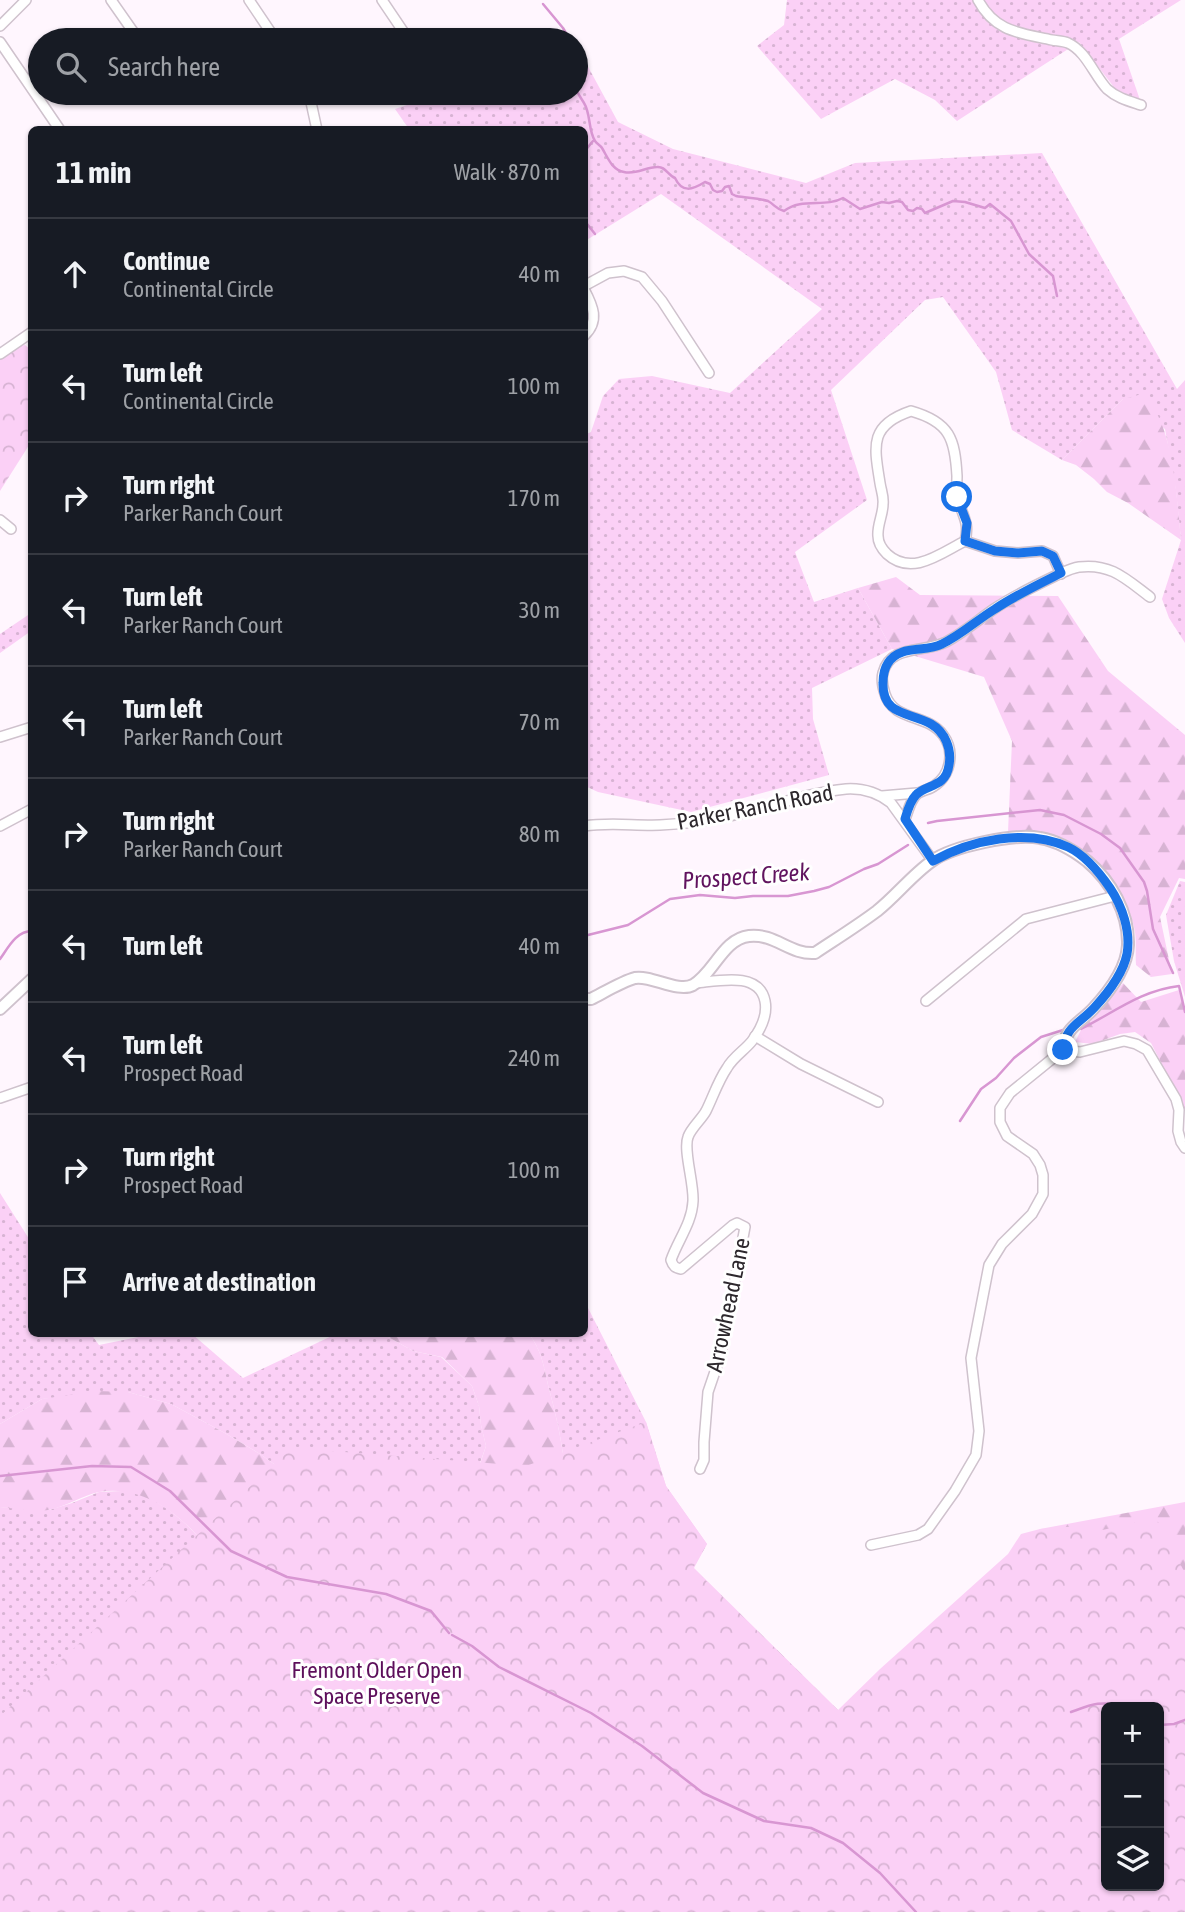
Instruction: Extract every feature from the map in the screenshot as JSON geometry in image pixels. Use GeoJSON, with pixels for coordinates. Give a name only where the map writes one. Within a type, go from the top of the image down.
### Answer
{"type":"FeatureCollection","features":[{"type":"Feature","properties":{"kind":"street"},"geometry":{"type":"LineString","coordinates":[[0,26],[26,0]]}},
{"type":"Feature","properties":{"kind":"street"},"geometry":{"type":"LineString","coordinates":[[111,0],[131,28]]}},
{"type":"Feature","properties":{"kind":"street"},"geometry":{"type":"LineString","coordinates":[[249,0],[268,28]]}},
{"type":"Feature","properties":{"kind":"street"},"geometry":{"type":"LineString","coordinates":[[382,0],[401,28]]}},
{"type":"Feature","properties":{"kind":"street"},"geometry":{"type":"LineString","coordinates":[[978,0],[988,16],[1002,27],[1067,42],[1077,48],[1106,87],[1120,98],[1141,106]]}},
{"type":"Feature","properties":{"kind":"street"},"geometry":{"type":"LineString","coordinates":[[0,42],[28,83]]}},
{"type":"Feature","properties":{"kind":"street"},"geometry":{"type":"LineString","coordinates":[[43,105],[57,126]]}},
{"type":"Feature","properties":{"kind":"street"},"geometry":{"type":"LineString","coordinates":[[312,105],[316,126]]}},
{"type":"Feature","properties":{"kind":"street"},"geometry":{"type":"LineString","coordinates":[[588,285],[608,273],[624,271],[642,277],[662,301],[709,373]]}},
{"type":"Feature","properties":{"kind":"street"},"geometry":{"type":"LineString","coordinates":[[588,295],[594,308],[588,333]]}},
{"type":"Feature","properties":{"kind":"street"},"geometry":{"type":"LineString","coordinates":[[0,354],[28,336]]}},
{"type":"Feature","properties":{"kind":"street"},"geometry":{"type":"LineString","coordinates":[[965,541],[967,523],[957,497],[956,457],[952,438],[940,423],[911,411],[887,422],[879,432],[875,445],[884,503],[877,538],[881,547],[894,559],[909,565],[920,564],[965,541],[1007,552],[1042,551],[1053,556],[1061,573]]}},
{"type":"Feature","properties":{"kind":"street"},"geometry":{"type":"LineString","coordinates":[[0,520],[11,529]]}},
{"type":"Feature","properties":{"kind":"street"},"geometry":{"type":"LineString","coordinates":[[905,819],[917,793],[934,787],[946,776],[950,750],[943,735],[931,724],[899,713],[887,701],[882,687],[883,673],[893,657],[913,649],[938,646],[951,640],[996,608],[1075,567],[1094,566],[1114,571],[1150,597]]}},
{"type":"Feature","properties":{"kind":"street"},"geometry":{"type":"LineString","coordinates":[[0,737],[28,728]]}},
{"type":"Feature","properties":{"kind":"street","name":"Parker Ranch Road"},"geometry":{"type":"LineString","coordinates":[[588,826],[660,825],[718,819],[822,793],[847,789],[863,790],[882,796],[891,803],[933,861]]}},
{"type":"Feature","properties":{"kind":"street","name":"Parker Ranch Road"},"geometry":{"type":"LineString","coordinates":[[882,796],[917,793]]}},
{"type":"Feature","properties":{"kind":"street"},"geometry":{"type":"LineString","coordinates":[[0,826],[28,811]]}},
{"type":"Feature","properties":{"kind":"street"},"geometry":{"type":"LineString","coordinates":[[588,999],[636,978],[687,987],[696,983],[729,946],[745,936],[761,936],[805,954],[815,953],[877,911],[933,861],[952,851],[1001,839],[1039,838],[1069,848],[1099,871],[1115,896],[1128,930],[1127,956],[1115,982],[1093,1009],[1064,1037],[1063,1050]]}},
{"type":"Feature","properties":{"kind":"street"},"geometry":{"type":"LineString","coordinates":[[926,1001],[1026,919],[1115,896]]}},
{"type":"Feature","properties":{"kind":"street","name":"Arrowhead Lane"},"geometry":{"type":"LineString","coordinates":[[696,983],[728,979],[751,983],[763,994],[766,1015],[755,1036],[727,1066],[704,1114],[688,1137],[686,1149],[694,1189],[693,1204],[690,1219],[671,1260],[676,1268],[681,1269],[733,1225],[737,1223],[745,1227],[721,1353],[708,1392],[704,1460],[700,1469]]}},
{"type":"Feature","properties":{"kind":"street"},"geometry":{"type":"LineString","coordinates":[[0,1009],[28,983]]}},
{"type":"Feature","properties":{"kind":"street"},"geometry":{"type":"LineString","coordinates":[[755,1036],[801,1064],[877,1102]]}},
{"type":"Feature","properties":{"kind":"street"},"geometry":{"type":"LineString","coordinates":[[871,1545],[918,1535],[928,1529],[976,1455],[979,1431],[971,1358],[989,1265],[1002,1244],[1032,1214],[1042,1194],[1043,1175],[1040,1165],[1033,1154],[1007,1136],[1000,1122],[1000,1108],[1010,1093],[1063,1050],[1080,1052],[1124,1041],[1136,1044],[1147,1050],[1176,1099],[1179,1110],[1178,1131],[1185,1147]]}},
{"type":"Feature","properties":{"kind":"street"},"geometry":{"type":"LineString","coordinates":[[0,1098],[28,1088]]}},
{"type":"Feature","properties":{"kind":"green space"},"geometry":{"type":"Polygon","coordinates":[[[787,0],[1181,0],[1119,39],[1140,100],[1127,104],[1079,42],[957,121],[935,100],[895,79],[821,119],[757,46],[784,25],[787,0]]]}},
{"type":"Feature","properties":{"kind":"green space"},"geometry":{"type":"Polygon","coordinates":[[[588,67],[618,122],[673,149],[806,183],[855,163],[1042,153],[1177,389],[1185,380],[1185,643],[1169,618],[1162,599],[1181,540],[1165,429],[1123,399],[1062,460],[1012,430],[996,372],[943,297],[925,300],[831,390],[867,500],[795,552],[814,602],[858,588],[892,649],[812,688],[813,719],[829,775],[691,812],[598,792],[588,787],[588,433],[591,432],[603,396],[619,379],[652,376],[730,393],[822,309],[661,194],[588,239],[588,126],[407,126],[395,109],[407,105],[588,105],[588,67]]]}},
{"type":"Feature","properties":{"kind":"green space"},"geometry":{"type":"Polygon","coordinates":[[[19,346],[28,348],[28,447],[0,491],[0,359],[19,346]]]}},
{"type":"Feature","properties":{"kind":"green space"},"geometry":{"type":"Polygon","coordinates":[[[1142,394],[1153,406],[1167,441],[1181,540],[1128,503],[1107,492],[1076,465],[1062,460],[1123,399],[1142,394]]]}},
{"type":"Feature","properties":{"kind":"green space"},"geometry":{"type":"Polygon","coordinates":[[[896,577],[920,595],[1058,596],[1108,671],[1185,735],[1185,879],[1179,878],[1160,917],[1172,974],[1151,977],[1136,965],[1134,927],[1130,915],[1110,879],[1092,858],[1071,842],[1056,836],[1008,832],[1012,741],[984,677],[892,649],[858,588],[896,577]]]}},
{"type":"Feature","properties":{"kind":"green space"},"geometry":{"type":"Polygon","coordinates":[[[28,615],[28,633],[0,653],[0,634],[28,615]]]}},
{"type":"Feature","properties":{"kind":"green space"},"geometry":{"type":"Polygon","coordinates":[[[1180,881],[1185,882],[1185,997],[1174,961],[1166,915],[1180,881]]]}},
{"type":"Feature","properties":{"kind":"green space"},"geometry":{"type":"Polygon","coordinates":[[[1123,983],[1141,1002],[1179,990],[1185,1010],[1185,1110],[1151,1043],[1135,1032],[1120,1034],[1093,1044],[1075,1042],[1084,1024],[1103,1008],[1123,983]]]}},
{"type":"Feature","properties":{"kind":"green space"},"geometry":{"type":"Polygon","coordinates":[[[0,1193],[28,1237],[28,1337],[93,1337],[99,1345],[138,1337],[195,1337],[243,1378],[330,1337],[388,1337],[413,1351],[441,1357],[472,1386],[479,1406],[486,1446],[479,1466],[337,1509],[260,1454],[223,1432],[171,1404],[128,1392],[42,1399],[0,1424],[0,1193]]]}},
{"type":"Feature","properties":{"kind":"green space"},"geometry":{"type":"Polygon","coordinates":[[[588,1308],[646,1422],[666,1486],[564,1462],[558,1424],[536,1346],[531,1337],[588,1337],[588,1308]]]}},
{"type":"Feature","properties":{"kind":"green space"},"geometry":{"type":"Polygon","coordinates":[[[388,1337],[531,1337],[543,1364],[564,1462],[659,1473],[707,1544],[694,1568],[838,1710],[920,1752],[205,1545],[172,1512],[145,1497],[130,1493],[99,1492],[42,1511],[0,1507],[0,1424],[42,1399],[96,1391],[128,1392],[171,1404],[260,1454],[337,1509],[479,1467],[486,1446],[479,1406],[472,1386],[442,1357],[413,1351],[388,1337]]]}},
{"type":"Feature","properties":{"kind":"green space","name":"Fremont Older Open Space Preserve"},"geometry":{"type":"Polygon","coordinates":[[[646,1422],[666,1486],[707,1544],[693,1568],[838,1710],[1008,1554],[1021,1534],[1040,1529],[1079,1526],[1098,1531],[1156,1518],[1185,1573],[1185,1912],[0,1912],[0,1716],[292,1448],[526,1466],[646,1422]]]}},
{"type":"Feature","properties":{"kind":"green space"},"geometry":{"type":"Polygon","coordinates":[[[99,1492],[133,1492],[164,1506],[205,1545],[0,1807],[0,1507],[49,1510],[99,1492]]]}},
{"type":"Feature","properties":{"kind":"green space"},"geometry":{"type":"Polygon","coordinates":[[[1185,1502],[1185,1625],[998,1567],[1040,1529],[1185,1502]]]}},
{"type":"Feature","properties":{"kind":"waterway"},"geometry":{"type":"LineString","coordinates":[[543,4],[563,28]]}},
{"type":"Feature","properties":{"kind":"waterway"},"geometry":{"type":"LineString","coordinates":[[585,105],[595,141],[613,166],[624,172],[660,167],[688,189],[705,182],[717,192],[729,186],[732,194],[736,196],[768,201],[784,211],[798,204],[829,202],[843,198],[860,209],[882,202],[897,201],[902,202],[908,210],[917,208],[925,213],[953,201],[985,208],[990,204],[1011,221],[1029,254],[1053,276],[1057,296]]}},
{"type":"Feature","properties":{"kind":"waterway"},"geometry":{"type":"LineString","coordinates":[[588,147],[593,141]]}},
{"type":"Feature","properties":{"kind":"waterway"},"geometry":{"type":"LineString","coordinates":[[588,225],[595,234]]}},
{"type":"Feature","properties":{"kind":"waterway","name":"Prospect Creek"},"geometry":{"type":"LineString","coordinates":[[928,823],[1040,810],[1064,815],[1101,834],[1120,848],[1144,882],[1153,929],[1173,973]]}},
{"type":"Feature","properties":{"kind":"waterway","name":"Prospect Creek"},"geometry":{"type":"LineString","coordinates":[[588,935],[628,925],[670,899],[700,895],[735,898],[788,896],[829,887],[878,864],[908,845]]}},
{"type":"Feature","properties":{"kind":"waterway","name":"Prospect Creek"},"geometry":{"type":"LineString","coordinates":[[0,959],[17,937],[28,932]]}},
{"type":"Feature","properties":{"kind":"waterway"},"geometry":{"type":"LineString","coordinates":[[1081,1029],[1140,997],[1165,988],[1179,986],[1185,1012]]}},
{"type":"Feature","properties":{"kind":"waterway"},"geometry":{"type":"LineString","coordinates":[[960,1121],[981,1089],[996,1078],[1014,1058],[1041,1037],[1063,1030]]}},
{"type":"Feature","properties":{"kind":"waterway"},"geometry":{"type":"LineString","coordinates":[[0,1476],[92,1466],[131,1467],[170,1491],[231,1551],[287,1577],[386,1594],[431,1611],[449,1633]]}},
{"type":"Feature","properties":{"kind":"waterway"},"geometry":{"type":"LineString","coordinates":[[452,1635],[472,1646],[499,1667],[591,1713],[642,1746],[703,1793],[764,1821],[811,1828],[843,1843],[880,1873],[916,1912]]}},
{"type":"Feature","properties":{"kind":"waterway"},"geometry":{"type":"LineString","coordinates":[[1071,1712],[1101,1703]]}},
{"type":"Feature","properties":{"kind":"waterway"},"geometry":{"type":"LineString","coordinates":[[1164,1725],[1185,1720]]}},
{"type":"Feature","properties":{"kind":"route"},"geometry":{"type":"LineString","coordinates":[[957,497],[967,523],[965,541],[995,551],[1042,551],[1053,556],[1061,573],[996,608],[951,640],[938,646],[913,649],[893,657],[888,663],[883,673],[882,687],[887,701],[899,713],[931,724],[943,735],[950,750],[946,776],[934,787],[917,793],[905,819],[933,861],[952,851],[1001,839],[1039,838],[1069,848],[1099,871],[1115,896],[1128,930],[1127,956],[1115,982],[1093,1009],[1064,1037],[1063,1050]]}}]}
